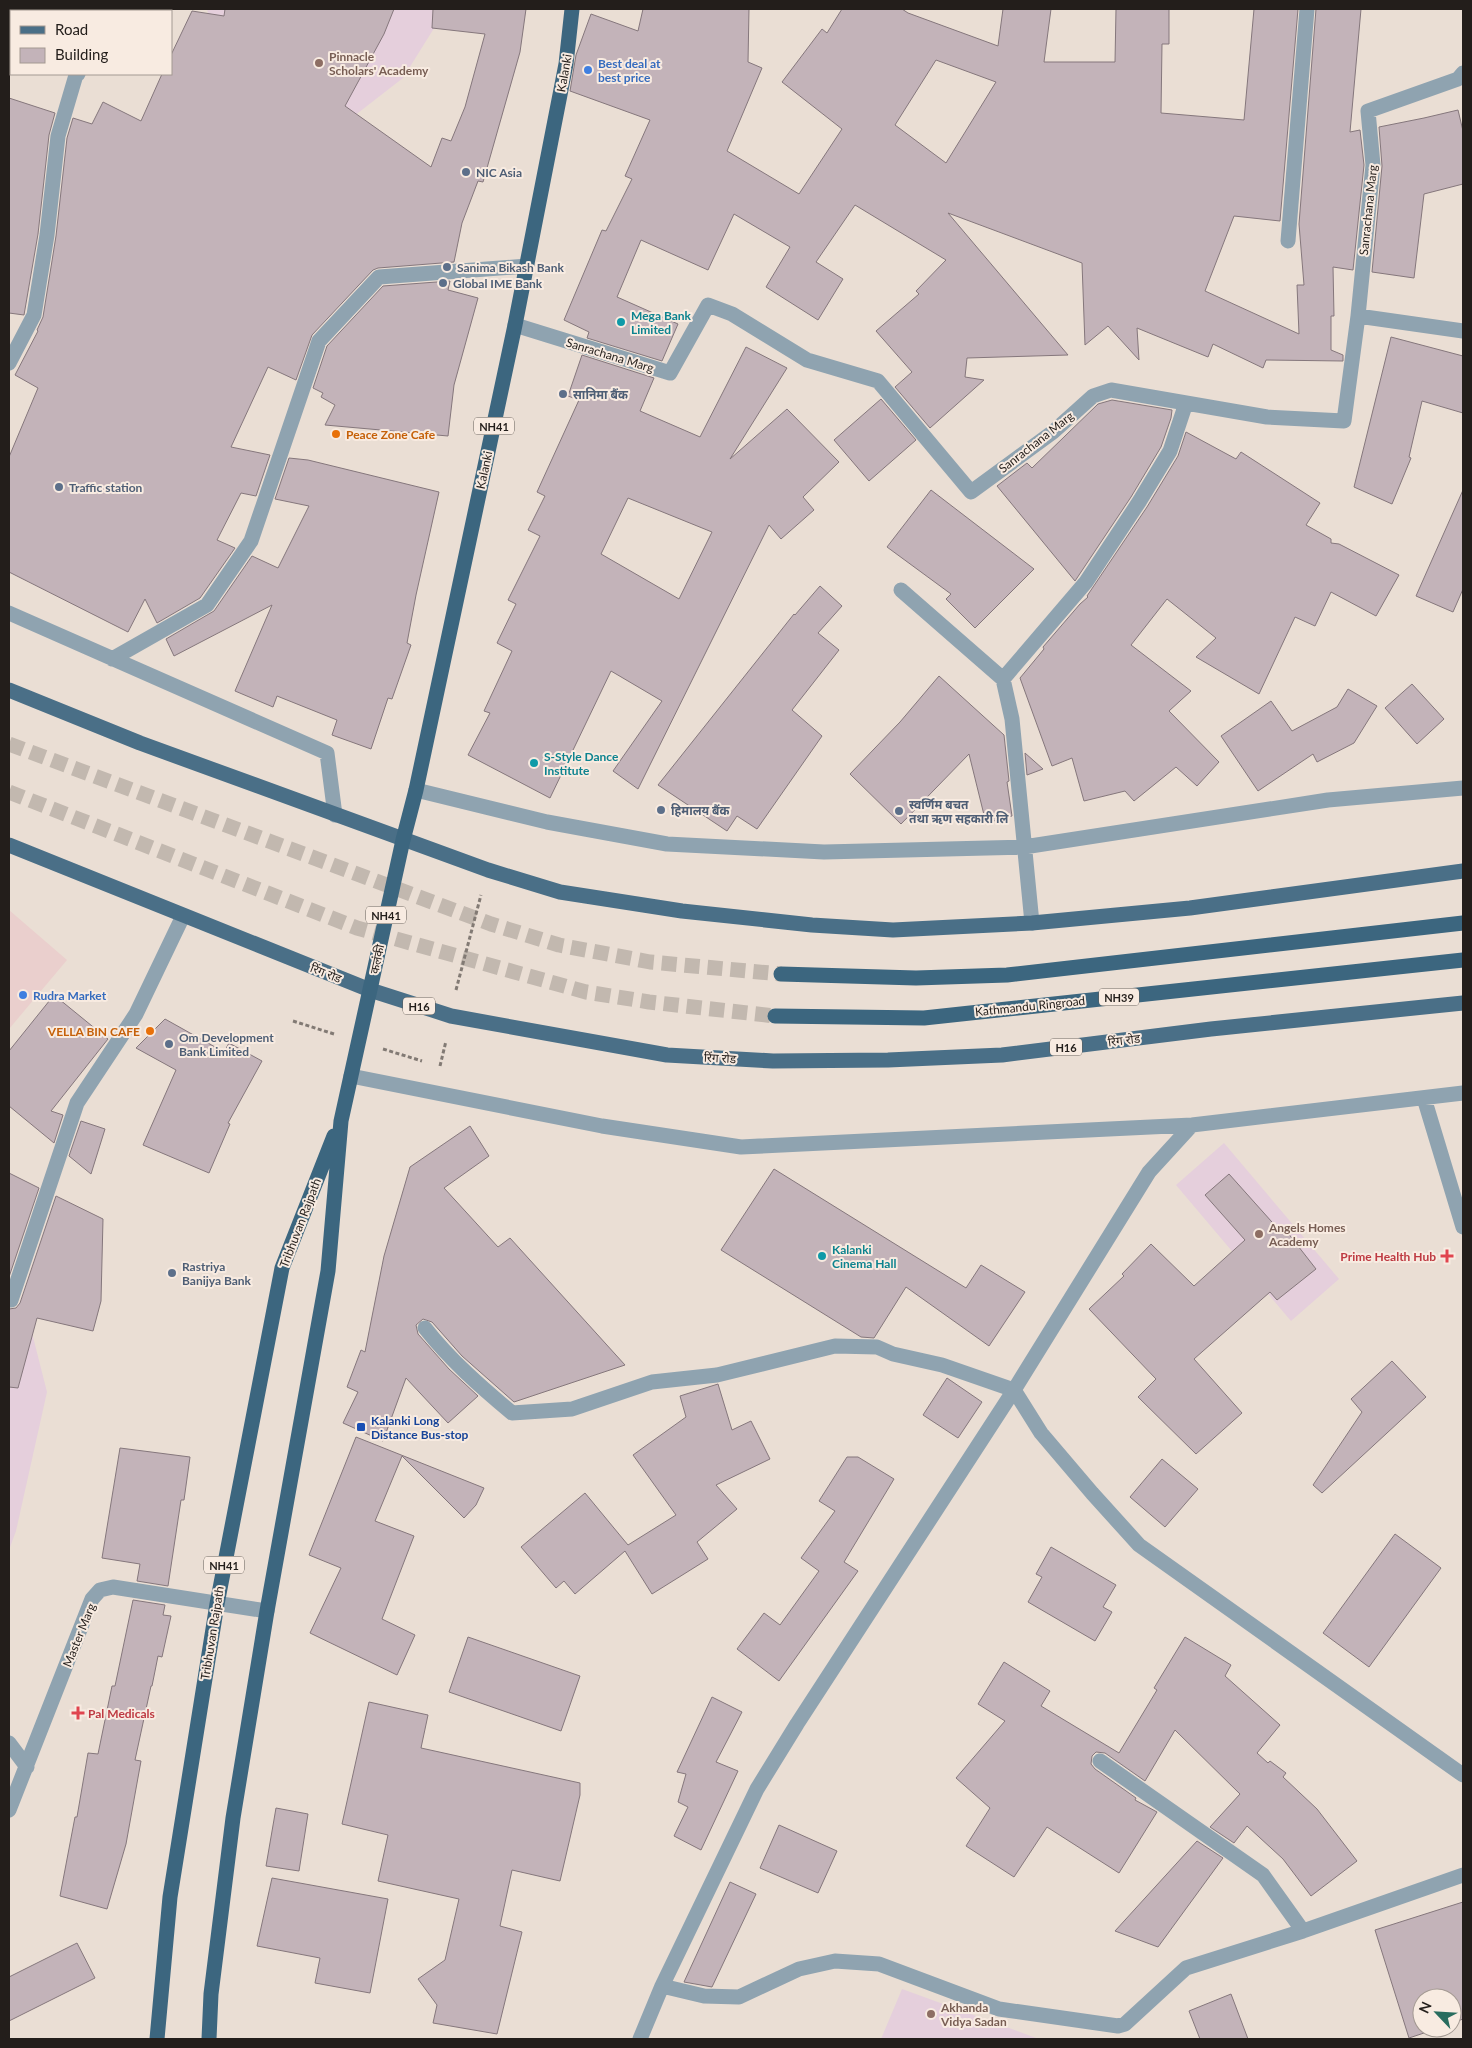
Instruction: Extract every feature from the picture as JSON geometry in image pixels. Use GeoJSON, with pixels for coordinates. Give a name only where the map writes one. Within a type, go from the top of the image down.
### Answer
{"type":"FeatureCollection","features":[{"type":"Feature","properties":{"kind":"highway","name":"Kalanki"},"geometry":{"type":"LineString","coordinates":[[403,840],[416,790],[527,266],[566,64],[572,9]]}},
{"type":"Feature","properties":{"kind":"highway","name":"कलंकी"},"geometry":{"type":"LineString","coordinates":[[370,990],[403,840]]}},
{"type":"Feature","properties":{"kind":"highway"},"geometry":{"type":"LineString","coordinates":[[781,974],[916,978],[1006,976],[1463,923]]}},
{"type":"Feature","properties":{"kind":"highway","name":"Kathmandu Ringroad"},"geometry":{"type":"LineString","coordinates":[[775,1016],[924,1018],[1463,960]]}},
{"type":"Feature","properties":{"kind":"highway","name":"Tribhuvan Rajpath"},"geometry":{"type":"LineString","coordinates":[[157,2039],[170,1896],[216,1604],[282,1268],[340,1121],[370,990]]}},
{"type":"Feature","properties":{"kind":"highway","name":"Tribhuvan Rajpath"},"geometry":{"type":"LineString","coordinates":[[209,2039],[211,1994],[234,1818],[267,1611],[328,1271],[340,1121]]}},
{"type":"Feature","properties":{"kind":"main road"},"geometry":{"type":"LineString","coordinates":[[9,690],[140,743],[335,816],[488,870],[560,892],[682,911],[812,925],[893,930],[1032,923],[1190,908],[1463,871]]}},
{"type":"Feature","properties":{"kind":"main road","name":"रिंग रोड"},"geometry":{"type":"LineString","coordinates":[[9,845],[370,990],[451,1016],[667,1055],[773,1061],[888,1060],[1002,1055],[1211,1029],[1463,1003]]}},
{"type":"Feature","properties":{"kind":"street"},"geometry":{"type":"LineString","coordinates":[[1288,241],[1307,9]]}},
{"type":"Feature","properties":{"kind":"street","name":"Sanrachana Marg"},"geometry":{"type":"LineString","coordinates":[[515,325],[670,373],[708,305],[732,314],[807,360],[878,381],[971,492],[1053,432],[1093,396],[1111,390],[1267,417],[1344,421],[1358,316],[1374,165],[1368,111],[1458,79],[1463,73]]}},
{"type":"Feature","properties":{"kind":"street"},"geometry":{"type":"LineString","coordinates":[[9,363],[34,315],[47,235],[58,136],[78,75]]}},
{"type":"Feature","properties":{"kind":"street"},"geometry":{"type":"LineString","coordinates":[[112,659],[207,605],[251,542],[319,341],[379,277],[527,266]]}},
{"type":"Feature","properties":{"kind":"street"},"geometry":{"type":"LineString","coordinates":[[1358,316],[1463,331]]}},
{"type":"Feature","properties":{"kind":"street"},"geometry":{"type":"LineString","coordinates":[[1003,679],[1086,582],[1134,510],[1170,451],[1186,403]]}},
{"type":"Feature","properties":{"kind":"street"},"geometry":{"type":"LineString","coordinates":[[902,590],[1003,679],[1012,719],[1032,923]]}},
{"type":"Feature","properties":{"kind":"street"},"geometry":{"type":"LineString","coordinates":[[9,613],[327,753],[335,816]]}},
{"type":"Feature","properties":{"kind":"street"},"geometry":{"type":"LineString","coordinates":[[416,790],[547,822],[667,844],[824,852],[1024,847],[1328,800],[1463,788]]}},
{"type":"Feature","properties":{"kind":"street"},"geometry":{"type":"LineString","coordinates":[[9,1300],[11,1300],[77,1103],[136,1014],[183,916]]}},
{"type":"Feature","properties":{"kind":"street"},"geometry":{"type":"LineString","coordinates":[[351,1076],[602,1126],[741,1147],[1192,1125],[1463,1093]]}},
{"type":"Feature","properties":{"kind":"street"},"geometry":{"type":"LineString","coordinates":[[1424,1098],[1463,1227]]}},
{"type":"Feature","properties":{"kind":"street"},"geometry":{"type":"LineString","coordinates":[[640,2039],[662,1986],[757,1789],[808,1707],[1014,1390],[1149,1172],[1192,1125]]}},
{"type":"Feature","properties":{"kind":"street"},"geometry":{"type":"LineString","coordinates":[[425,1328],[439,1346],[512,1413],[572,1409],[652,1382],[717,1376],[835,1346],[877,1348],[893,1354],[942,1365],[1014,1390],[1041,1433],[1139,1545],[1463,1775]]}},
{"type":"Feature","properties":{"kind":"street","name":"Master Marg"},"geometry":{"type":"LineString","coordinates":[[9,1810],[28,1766],[92,1599],[100,1590],[113,1587],[267,1611]]}},
{"type":"Feature","properties":{"kind":"street"},"geometry":{"type":"LineString","coordinates":[[9,1743],[28,1766]]}},
{"type":"Feature","properties":{"kind":"street"},"geometry":{"type":"LineString","coordinates":[[1100,1761],[1263,1875],[1303,1931]]}},
{"type":"Feature","properties":{"kind":"street"},"geometry":{"type":"LineString","coordinates":[[662,1986],[704,1996],[739,1997],[800,1969],[835,1961],[880,1964],[999,2008],[1118,2026],[1125,2024],[1186,1968],[1303,1931],[1463,1875]]}},
{"type":"Feature","properties":{"kind":"shaded area","name":"Pinnacle Scholars' Academy"},"geometry":{"type":"Polygon","coordinates":[[[207,9],[446,9],[403,78],[336,130],[209,17],[207,9]]]}},
{"type":"Feature","properties":{"kind":"shaded area","name":"Rudra Market"},"geometry":{"type":"Polygon","coordinates":[[[9,910],[67,960],[9,1029],[9,910]]]}},
{"type":"Feature","properties":{"kind":"shaded area","name":"Angels Homes Academy"},"geometry":{"type":"Polygon","coordinates":[[[1224,1143],[1339,1279],[1291,1321],[1176,1185],[1224,1143]]]}},
{"type":"Feature","properties":{"kind":"shaded area"},"geometry":{"type":"Polygon","coordinates":[[[9,1316],[29,1321],[47,1392],[16,1531],[9,1550],[9,1316]]]}},
{"type":"Feature","properties":{"kind":"shaded area","name":"Akhanda Vidya Sadan"},"geometry":{"type":"Polygon","coordinates":[[[902,1989],[1039,2039],[881,2039],[902,1989]]]}},
{"type":"Feature","properties":{"kind":"building"},"geometry":{"type":"Polygon","coordinates":[[[225,9],[394,9],[384,34],[345,106],[431,167],[442,138],[451,141],[465,107],[485,34],[432,28],[433,9],[526,9],[520,52],[483,182],[478,181],[462,223],[454,262],[373,270],[312,335],[296,380],[268,367],[231,447],[270,455],[256,496],[241,493],[217,540],[235,548],[200,598],[157,623],[145,599],[128,632],[9,572],[9,457],[38,388],[15,375],[38,331],[43,317],[56,236],[67,138],[73,118],[92,124],[103,102],[141,121],[162,75],[172,75],[172,53],[192,11],[224,16],[225,9]]]}},
{"type":"Feature","properties":{"kind":"building"},"geometry":{"type":"Polygon","coordinates":[[[643,9],[749,9],[748,62],[762,68],[727,151],[799,194],[842,129],[782,82],[822,29],[827,33],[842,9],[902,9],[908,13],[998,46],[1003,9],[1051,9],[1044,62],[1115,62],[1116,9],[1169,9],[1169,44],[1162,44],[1161,113],[1244,120],[1254,9],[1298,9],[1280,221],[1234,216],[1205,291],[1299,334],[1297,285],[1304,285],[1299,224],[1316,9],[1361,9],[1350,132],[1360,130],[1364,165],[1353,270],[1333,267],[1334,316],[1331,316],[1331,350],[1343,355],[1343,361],[1266,360],[1263,368],[1213,344],[1208,357],[1137,328],[1139,360],[1108,326],[1085,345],[1082,263],[948,213],[1068,355],[967,358],[965,377],[984,380],[930,428],[895,387],[912,372],[876,331],[919,294],[916,291],[946,260],[855,205],[816,262],[843,279],[818,320],[766,287],[790,247],[734,214],[708,270],[641,240],[617,297],[678,324],[662,361],[587,338],[589,332],[564,320],[602,230],[606,231],[632,179],[625,176],[650,120],[570,91],[576,55],[591,14],[638,31],[643,9]],[[936,60],[895,125],[946,163],[996,82],[936,60]]]}},
{"type":"Feature","properties":{"kind":"building"},"geometry":{"type":"Polygon","coordinates":[[[9,98],[55,113],[49,135],[38,234],[24,315],[9,313],[9,98]]]}},
{"type":"Feature","properties":{"kind":"building"},"geometry":{"type":"Polygon","coordinates":[[[1458,110],[1463,131],[1463,184],[1424,194],[1414,278],[1372,272],[1382,166],[1379,127],[1458,110]]]}},
{"type":"Feature","properties":{"kind":"building"},"geometry":{"type":"Polygon","coordinates":[[[450,281],[448,290],[478,298],[454,385],[448,436],[325,425],[335,405],[321,397],[323,393],[313,388],[327,346],[383,286],[450,281]]]}},
{"type":"Feature","properties":{"kind":"building"},"geometry":{"type":"Polygon","coordinates":[[[1391,337],[1463,356],[1463,413],[1422,401],[1409,457],[1411,458],[1392,504],[1354,487],[1391,337]]]}},
{"type":"Feature","properties":{"kind":"building"},"geometry":{"type":"Polygon","coordinates":[[[746,347],[787,368],[730,459],[787,409],[839,462],[803,497],[814,510],[781,539],[769,525],[638,789],[613,771],[662,701],[611,671],[550,798],[468,755],[490,713],[484,711],[512,651],[497,643],[516,604],[508,600],[540,536],[528,530],[545,496],[537,492],[579,400],[568,396],[582,355],[654,378],[640,411],[700,437],[746,347]],[[628,498],[601,554],[679,599],[712,532],[628,498]]]}},
{"type":"Feature","properties":{"kind":"building"},"geometry":{"type":"Polygon","coordinates":[[[881,399],[916,440],[869,481],[834,440],[881,399]]]}},
{"type":"Feature","properties":{"kind":"building"},"geometry":{"type":"Polygon","coordinates":[[[1112,400],[1172,410],[1171,418],[1161,447],[1131,497],[1075,581],[997,486],[1027,463],[1032,468],[1098,404],[1112,400]]]}},
{"type":"Feature","properties":{"kind":"building"},"geometry":{"type":"Polygon","coordinates":[[[1186,432],[1236,459],[1241,452],[1320,503],[1306,525],[1331,539],[1331,543],[1339,544],[1399,575],[1376,616],[1331,592],[1315,626],[1295,617],[1259,694],[1196,657],[1216,638],[1167,599],[1131,645],[1191,691],[1169,711],[1219,762],[1197,786],[1176,767],[1134,801],[1125,791],[1084,801],[1072,758],[1052,766],[1020,678],[1044,649],[1043,647],[1088,597],[1178,456],[1186,432]]]}},
{"type":"Feature","properties":{"kind":"building"},"geometry":{"type":"Polygon","coordinates":[[[289,458],[308,460],[439,492],[407,643],[411,645],[392,699],[388,698],[371,749],[332,735],[337,720],[277,696],[273,707],[235,691],[272,605],[174,656],[166,639],[214,611],[252,556],[278,568],[309,506],[275,499],[289,458]]]}},
{"type":"Feature","properties":{"kind":"building"},"geometry":{"type":"Polygon","coordinates":[[[931,490],[1034,569],[975,628],[946,599],[951,594],[887,547],[931,490]]]}},
{"type":"Feature","properties":{"kind":"building"},"geometry":{"type":"Polygon","coordinates":[[[1463,490],[1463,589],[1453,612],[1416,596],[1463,490]]]}},
{"type":"Feature","properties":{"kind":"building"},"geometry":{"type":"Polygon","coordinates":[[[820,586],[842,606],[818,633],[839,650],[792,710],[822,736],[757,829],[737,816],[727,831],[658,785],[794,614],[820,586]]]}},
{"type":"Feature","properties":{"kind":"building"},"geometry":{"type":"Polygon","coordinates":[[[939,676],[1004,735],[1009,781],[1007,782],[1012,816],[986,823],[969,754],[901,824],[850,774],[900,722],[939,676]]]}},
{"type":"Feature","properties":{"kind":"building"},"geometry":{"type":"Polygon","coordinates":[[[1412,684],[1444,719],[1417,744],[1385,708],[1412,684]]]}},
{"type":"Feature","properties":{"kind":"building"},"geometry":{"type":"Polygon","coordinates":[[[1348,689],[1377,706],[1354,743],[1317,762],[1313,754],[1258,791],[1221,736],[1271,701],[1292,731],[1337,707],[1348,689]]]}},
{"type":"Feature","properties":{"kind":"building"},"geometry":{"type":"Polygon","coordinates":[[[1025,753],[1043,769],[1027,775],[1025,753]]]}},
{"type":"Feature","properties":{"kind":"building"},"geometry":{"type":"Polygon","coordinates":[[[54,995],[108,1039],[51,1111],[63,1115],[54,1143],[9,1106],[9,1051],[54,995]]]}},
{"type":"Feature","properties":{"kind":"building"},"geometry":{"type":"Polygon","coordinates":[[[165,1019],[224,1052],[229,1043],[262,1061],[228,1123],[230,1124],[209,1173],[143,1145],[176,1070],[136,1048],[165,1019]]]}},
{"type":"Feature","properties":{"kind":"building"},"geometry":{"type":"Polygon","coordinates":[[[81,1121],[105,1129],[91,1174],[69,1156],[81,1121]]]}},
{"type":"Feature","properties":{"kind":"building"},"geometry":{"type":"Polygon","coordinates":[[[470,1126],[489,1156],[444,1188],[498,1247],[510,1238],[625,1365],[514,1402],[462,1356],[432,1322],[423,1319],[416,1325],[418,1334],[449,1369],[478,1396],[448,1423],[406,1378],[383,1441],[343,1423],[358,1392],[347,1387],[361,1350],[365,1352],[384,1256],[410,1167],[470,1126]]]}},
{"type":"Feature","properties":{"kind":"building","name":"Kalanki Cinema Hall"},"geometry":{"type":"Polygon","coordinates":[[[774,1169],[966,1288],[981,1265],[1025,1292],[989,1346],[906,1287],[874,1338],[861,1337],[721,1250],[774,1169]]]}},
{"type":"Feature","properties":{"kind":"building"},"geometry":{"type":"Polygon","coordinates":[[[9,1173],[39,1188],[9,1277],[9,1173]]]}},
{"type":"Feature","properties":{"kind":"building"},"geometry":{"type":"Polygon","coordinates":[[[1229,1174],[1280,1231],[1284,1228],[1316,1269],[1277,1300],[1270,1292],[1194,1359],[1242,1413],[1196,1454],[1138,1397],[1156,1379],[1089,1309],[1124,1276],[1122,1274],[1151,1244],[1194,1286],[1245,1240],[1205,1195],[1229,1174]]]}},
{"type":"Feature","properties":{"kind":"building"},"geometry":{"type":"Polygon","coordinates":[[[56,1196],[103,1219],[101,1301],[93,1331],[37,1318],[18,1388],[9,1387],[9,1309],[16,1308],[20,1303],[56,1196]]]}},
{"type":"Feature","properties":{"kind":"building"},"geometry":{"type":"Polygon","coordinates":[[[1392,1361],[1426,1397],[1322,1493],[1313,1485],[1362,1412],[1351,1399],[1392,1361]]]}},
{"type":"Feature","properties":{"kind":"building"},"geometry":{"type":"Polygon","coordinates":[[[947,1378],[982,1402],[958,1438],[923,1415],[947,1378]]]}},
{"type":"Feature","properties":{"kind":"building"},"geometry":{"type":"Polygon","coordinates":[[[718,1384],[732,1430],[751,1421],[770,1459],[716,1485],[737,1509],[697,1542],[708,1559],[652,1594],[625,1551],[575,1594],[564,1581],[556,1588],[521,1547],[585,1493],[628,1545],[676,1515],[633,1455],[686,1417],[680,1396],[718,1384]]]}},
{"type":"Feature","properties":{"kind":"building"},"geometry":{"type":"Polygon","coordinates":[[[356,1437],[484,1488],[476,1505],[464,1518],[402,1456],[375,1521],[414,1536],[382,1619],[415,1635],[397,1675],[310,1633],[341,1568],[309,1555],[356,1437]]]}},
{"type":"Feature","properties":{"kind":"building"},"geometry":{"type":"Polygon","coordinates":[[[120,1448],[190,1457],[184,1500],[181,1500],[168,1586],[137,1581],[140,1564],[102,1558],[120,1448]]]}},
{"type":"Feature","properties":{"kind":"building"},"geometry":{"type":"Polygon","coordinates":[[[847,1457],[858,1457],[894,1479],[844,1562],[858,1571],[779,1681],[737,1649],[764,1613],[780,1625],[819,1571],[801,1558],[835,1511],[819,1501],[847,1457]]]}},
{"type":"Feature","properties":{"kind":"building"},"geometry":{"type":"Polygon","coordinates":[[[1162,1459],[1198,1489],[1165,1527],[1130,1497],[1162,1459]]]}},
{"type":"Feature","properties":{"kind":"building"},"geometry":{"type":"Polygon","coordinates":[[[1395,1534],[1441,1568],[1369,1667],[1323,1633],[1395,1534]]]}},
{"type":"Feature","properties":{"kind":"building"},"geometry":{"type":"Polygon","coordinates":[[[1051,1547],[1116,1585],[1103,1607],[1112,1612],[1095,1641],[1028,1602],[1042,1577],[1036,1574],[1051,1547]]]}},
{"type":"Feature","properties":{"kind":"building"},"geometry":{"type":"Polygon","coordinates":[[[133,1600],[165,1605],[163,1615],[171,1616],[162,1657],[158,1656],[135,1760],[141,1761],[126,1844],[107,1909],[60,1896],[75,1817],[77,1817],[88,1753],[98,1754],[112,1686],[115,1686],[133,1600]]]}},
{"type":"Feature","properties":{"kind":"building"},"geometry":{"type":"Polygon","coordinates":[[[468,1637],[580,1676],[561,1731],[449,1692],[468,1637]]]}},
{"type":"Feature","properties":{"kind":"building"},"geometry":{"type":"Polygon","coordinates":[[[1185,1637],[1231,1665],[1225,1676],[1280,1725],[1257,1753],[1268,1763],[1270,1761],[1286,1773],[1283,1777],[1317,1809],[1357,1861],[1311,1896],[1283,1859],[1247,1826],[1234,1843],[1210,1827],[1240,1794],[1175,1730],[1145,1781],[1105,1753],[1096,1752],[1092,1756],[1091,1764],[1095,1769],[1136,1798],[1135,1800],[1157,1812],[1119,1873],[1047,1827],[1014,1877],[966,1846],[990,1808],[956,1778],[1005,1721],[978,1704],[1004,1662],[1050,1691],[1041,1706],[1119,1753],[1157,1690],[1154,1688],[1185,1637]]]}},
{"type":"Feature","properties":{"kind":"building"},"geometry":{"type":"Polygon","coordinates":[[[712,1697],[742,1712],[716,1762],[738,1771],[701,1850],[674,1836],[688,1807],[678,1802],[686,1774],[677,1772],[712,1697]]]}},
{"type":"Feature","properties":{"kind":"building"},"geometry":{"type":"Polygon","coordinates":[[[369,1702],[428,1715],[421,1748],[580,1783],[580,1795],[560,1881],[512,1870],[500,1926],[522,1932],[497,2034],[433,2023],[437,2005],[418,1979],[445,1960],[459,1899],[378,1881],[388,1835],[342,1824],[369,1702]]]}},
{"type":"Feature","properties":{"kind":"building"},"geometry":{"type":"Polygon","coordinates":[[[276,1808],[308,1814],[299,1871],[266,1866],[276,1808]]]}},
{"type":"Feature","properties":{"kind":"building"},"geometry":{"type":"Polygon","coordinates":[[[779,1825],[837,1851],[818,1893],[760,1868],[779,1825]]]}},
{"type":"Feature","properties":{"kind":"building"},"geometry":{"type":"Polygon","coordinates":[[[1197,1841],[1223,1858],[1158,1947],[1115,1931],[1197,1841]]]}},
{"type":"Feature","properties":{"kind":"building"},"geometry":{"type":"Polygon","coordinates":[[[272,1878],[388,1899],[370,1993],[315,1983],[320,1958],[257,1946],[272,1878]]]}},
{"type":"Feature","properties":{"kind":"building"},"geometry":{"type":"Polygon","coordinates":[[[730,1882],[756,1894],[712,1987],[684,1982],[730,1882]]]}},
{"type":"Feature","properties":{"kind":"building"},"geometry":{"type":"Polygon","coordinates":[[[1463,1902],[1463,2019],[1462,1988],[1412,1988],[1412,2037],[1409,2038],[1375,1930],[1463,1902]]]}},
{"type":"Feature","properties":{"kind":"building"},"geometry":{"type":"Polygon","coordinates":[[[77,1943],[95,1978],[9,2021],[9,1977],[77,1943]]]}},
{"type":"Feature","properties":{"kind":"building"},"geometry":{"type":"Polygon","coordinates":[[[1231,1994],[1248,2039],[1200,2039],[1189,2011],[1231,1994]]]}},
{"type":"Feature","properties":{"kind":"tunnel"},"geometry":{"type":"LineString","coordinates":[[9,744],[491,924],[559,945],[650,962],[781,974]]}},
{"type":"Feature","properties":{"kind":"tunnel"},"geometry":{"type":"LineString","coordinates":[[9,792],[357,928],[586,992],[649,1002],[775,1016]]}},
{"type":"Feature","properties":{"kind":"place","name":"Pinnacle Scholars' Academy"},"geometry":{"type":"Point","coordinates":[319,63]}},
{"type":"Feature","properties":{"kind":"place","name":"Best deal at best price"},"geometry":{"type":"Point","coordinates":[588,70]}},
{"type":"Feature","properties":{"kind":"place","name":"NIC Asia"},"geometry":{"type":"Point","coordinates":[466,172]}},
{"type":"Feature","properties":{"kind":"place","name":"Sanima Bikash Bank"},"geometry":{"type":"Point","coordinates":[447,267]}},
{"type":"Feature","properties":{"kind":"place","name":"Global IME Bank"},"geometry":{"type":"Point","coordinates":[443,283]}},
{"type":"Feature","properties":{"kind":"place","name":"Mega Bank Limited"},"geometry":{"type":"Point","coordinates":[621,322]}},
{"type":"Feature","properties":{"kind":"place","name":"सानिमा बैंक"},"geometry":{"type":"Point","coordinates":[563,394]}},
{"type":"Feature","properties":{"kind":"place","name":"Peace Zone Cafe"},"geometry":{"type":"Point","coordinates":[336,434]}},
{"type":"Feature","properties":{"kind":"place","name":"Traffic station"},"geometry":{"type":"Point","coordinates":[59,487]}},
{"type":"Feature","properties":{"kind":"place","name":"S-Style Dance Institute"},"geometry":{"type":"Point","coordinates":[534,763]}},
{"type":"Feature","properties":{"kind":"place","name":"हिमालय बैंक"},"geometry":{"type":"Point","coordinates":[661,810]}},
{"type":"Feature","properties":{"kind":"place","name":"स्वर्णिम बचत तथा ऋण सहकारी लि"},"geometry":{"type":"Point","coordinates":[899,811]}},
{"type":"Feature","properties":{"kind":"place","name":"Rudra Market"},"geometry":{"type":"Point","coordinates":[23,995]}},
{"type":"Feature","properties":{"kind":"place","name":"VELLA BIN CAFE"},"geometry":{"type":"Point","coordinates":[150,1031]}},
{"type":"Feature","properties":{"kind":"place","name":"Om Development Bank Limited"},"geometry":{"type":"Point","coordinates":[169,1044]}},
{"type":"Feature","properties":{"kind":"place","name":"Angels Homes Academy"},"geometry":{"type":"Point","coordinates":[1259,1234]}},
{"type":"Feature","properties":{"kind":"place","name":"Kalanki Cinema Hall"},"geometry":{"type":"Point","coordinates":[822,1256]}},
{"type":"Feature","properties":{"kind":"place","name":"Prime Health Hub"},"geometry":{"type":"Point","coordinates":[1447,1256]}},
{"type":"Feature","properties":{"kind":"place","name":"Rastriya Banijya Bank"},"geometry":{"type":"Point","coordinates":[172,1273]}},
{"type":"Feature","properties":{"kind":"place","name":"Kalanki Long Distance Bus-stop"},"geometry":{"type":"Point","coordinates":[361,1427]}},
{"type":"Feature","properties":{"kind":"place","name":"Pal Medicals"},"geometry":{"type":"Point","coordinates":[78,1713]}},
{"type":"Feature","properties":{"kind":"place","name":"Akhanda Vidya Sadan"},"geometry":{"type":"Point","coordinates":[931,2014]}}]}
